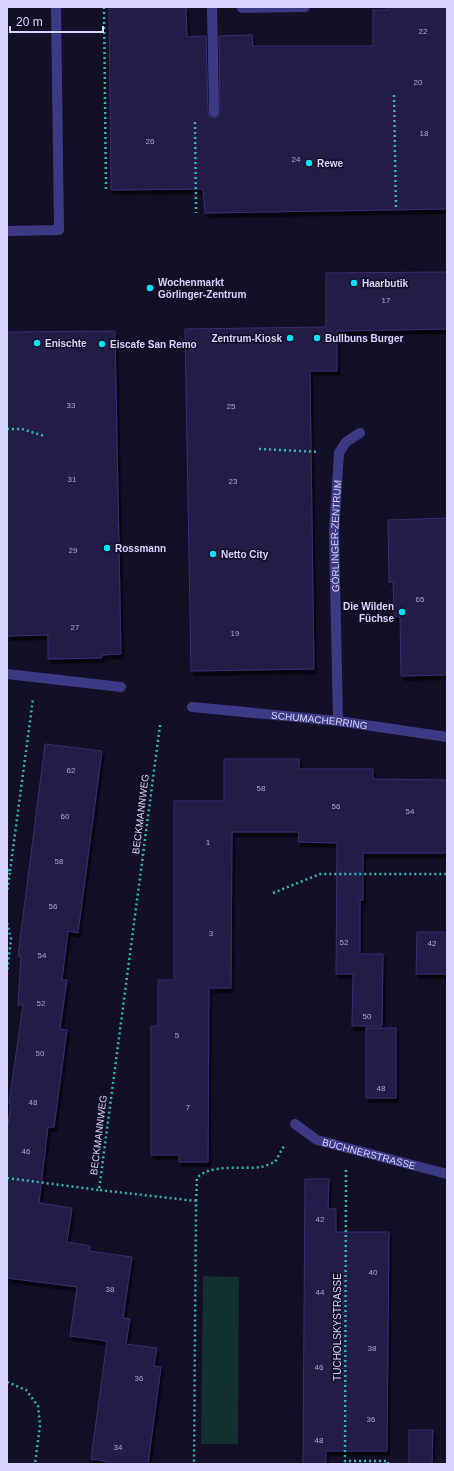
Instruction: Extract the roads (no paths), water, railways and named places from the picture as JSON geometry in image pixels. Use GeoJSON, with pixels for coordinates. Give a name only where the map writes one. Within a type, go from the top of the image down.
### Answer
{"type":"FeatureCollection","features":[{"type":"Feature","properties":{"kind":"street"},"geometry":{"type":"LineString","coordinates":[[7,231],[59,230],[56,7]]}},
{"type":"Feature","properties":{"kind":"street"},"geometry":{"type":"LineString","coordinates":[[212,7],[214,112]]}},
{"type":"Feature","properties":{"kind":"street"},"geometry":{"type":"LineString","coordinates":[[242,7],[305,7]]}},
{"type":"Feature","properties":{"kind":"street","name":"GÖRLINGER-ZENTRUM"},"geometry":{"type":"LineString","coordinates":[[338,721],[334,532],[339,453],[346,442],[360,433]]}},
{"type":"Feature","properties":{"kind":"street"},"geometry":{"type":"LineString","coordinates":[[7,674],[121,687]]}},
{"type":"Feature","properties":{"kind":"street","name":"SCHUMACHERRING"},"geometry":{"type":"LineString","coordinates":[[192,707],[338,721],[447,737]]}},
{"type":"Feature","properties":{"kind":"street","name":"BÜCHNERSTRASSE"},"geometry":{"type":"LineString","coordinates":[[295,1124],[317,1140],[447,1174]]}},
{"type":"Feature","properties":{"kind":"place","name":"Rewe"},"geometry":{"type":"Point","coordinates":[309,163]}},
{"type":"Feature","properties":{"kind":"place","name":"Haarbutik"},"geometry":{"type":"Point","coordinates":[354,283]}},
{"type":"Feature","properties":{"kind":"place","name":"Wochenmarkt Görlinger-Zentrum"},"geometry":{"type":"Point","coordinates":[150,288]}},
{"type":"Feature","properties":{"kind":"place","name":"Zentrum-Kiosk"},"geometry":{"type":"Point","coordinates":[290,338]}},
{"type":"Feature","properties":{"kind":"place","name":"Bullbuns Burger"},"geometry":{"type":"Point","coordinates":[317,338]}},
{"type":"Feature","properties":{"kind":"place","name":"Enischte"},"geometry":{"type":"Point","coordinates":[37,343]}},
{"type":"Feature","properties":{"kind":"place","name":"Eiscafe San Remo"},"geometry":{"type":"Point","coordinates":[102,344]}},
{"type":"Feature","properties":{"kind":"place","name":"Rossmann"},"geometry":{"type":"Point","coordinates":[107,548]}},
{"type":"Feature","properties":{"kind":"place","name":"Netto City"},"geometry":{"type":"Point","coordinates":[213,554]}},
{"type":"Feature","properties":{"kind":"place","name":"Die Wilden Füchse"},"geometry":{"type":"Point","coordinates":[402,612]}}]}
